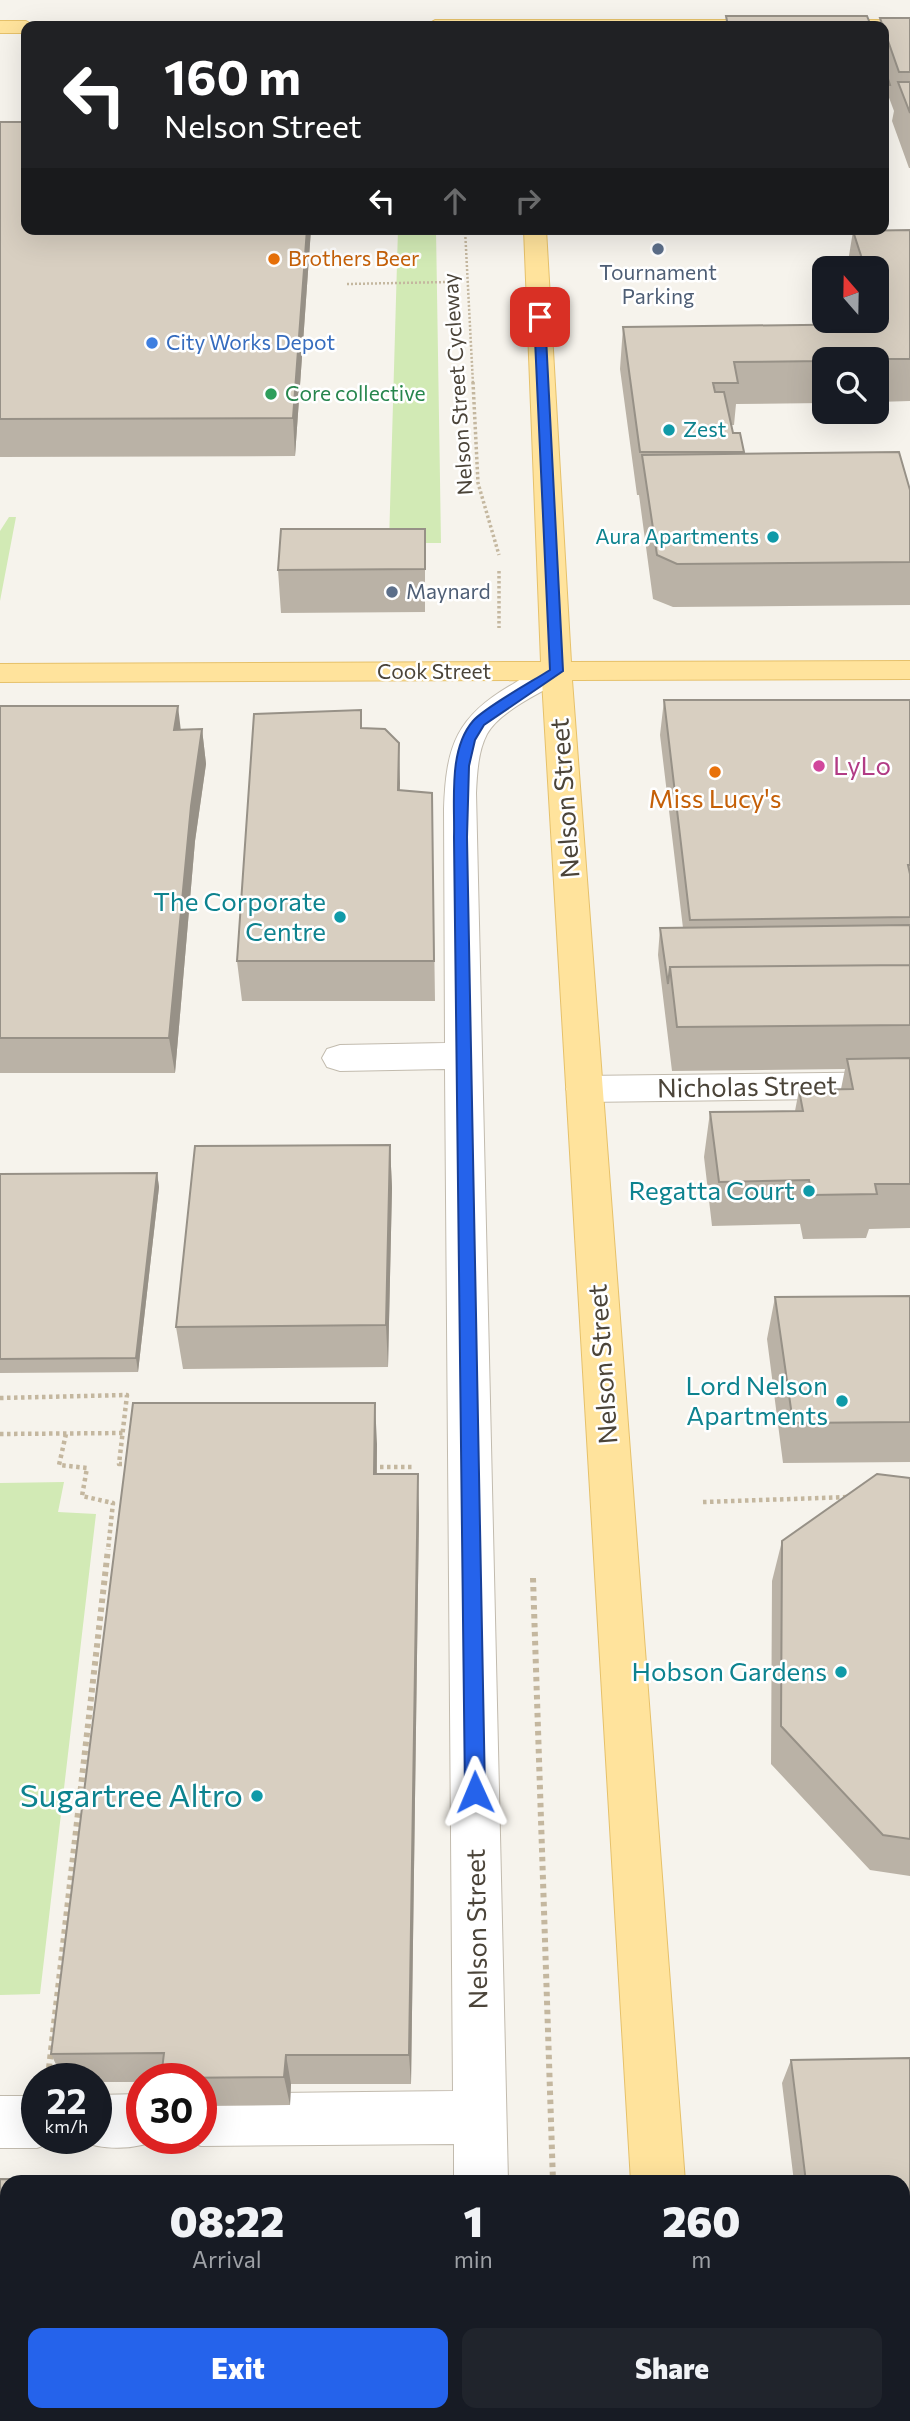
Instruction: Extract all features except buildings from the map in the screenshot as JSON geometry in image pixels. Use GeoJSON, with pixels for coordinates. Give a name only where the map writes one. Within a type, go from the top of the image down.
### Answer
{"type":"FeatureCollection","features":[{"type":"Feature","properties":{"kind":"main road"},"geometry":{"type":"LineString","coordinates":[[503,3],[505,21]]}},
{"type":"Feature","properties":{"kind":"main road"},"geometry":{"type":"LineString","coordinates":[[889,26],[910,26]]}},
{"type":"Feature","properties":{"kind":"main road"},"geometry":{"type":"LineString","coordinates":[[0,27],[21,27]]}},
{"type":"Feature","properties":{"kind":"main road","name":"Nelson Street"},"geometry":{"type":"LineString","coordinates":[[536,235],[557,671],[658,2175]]}},
{"type":"Feature","properties":{"kind":"main road","name":"Cook Street"},"geometry":{"type":"LineString","coordinates":[[0,673],[910,670]]}},
{"type":"Feature","properties":{"kind":"street","name":"Nelson Street"},"geometry":{"type":"LineString","coordinates":[[481,2175],[460,837],[462,766],[469,740],[479,722],[557,671]]}},
{"type":"Feature","properties":{"kind":"street"},"geometry":{"type":"LineString","coordinates":[[340,1058],[464,1056]]}},
{"type":"Feature","properties":{"kind":"street","name":"Nicholas Street"},"geometry":{"type":"LineString","coordinates":[[584,1089],[910,1085]]}},
{"type":"Feature","properties":{"kind":"street"},"geometry":{"type":"LineString","coordinates":[[217,2120],[480,2118]]}},
{"type":"Feature","properties":{"kind":"street"},"geometry":{"type":"LineString","coordinates":[[0,2122],[21,2122]]}},
{"type":"Feature","properties":{"kind":"path","name":"Nelson Street Cycleway"},"geometry":{"type":"LineString","coordinates":[[465,235],[478,483],[498,552],[499,618]]}},
{"type":"Feature","properties":{"kind":"path"},"geometry":{"type":"LineString","coordinates":[[347,284],[449,282]]}},
{"type":"Feature","properties":{"kind":"path"},"geometry":{"type":"LineString","coordinates":[[0,1398],[127,1395],[119,1464],[132,1464]]}},
{"type":"Feature","properties":{"kind":"path"},"geometry":{"type":"LineString","coordinates":[[0,1434],[124,1433]]}},
{"type":"Feature","properties":{"kind":"path"},"geometry":{"type":"LineString","coordinates":[[50,2063],[113,1503],[82,1496],[88,1468],[59,1465],[65,1434]]}},
{"type":"Feature","properties":{"kind":"path"},"geometry":{"type":"LineString","coordinates":[[364,1466],[470,1466]]}},
{"type":"Feature","properties":{"kind":"path"},"geometry":{"type":"LineString","coordinates":[[704,1502],[855,1497]]}},
{"type":"Feature","properties":{"kind":"green space"},"geometry":{"type":"Polygon","coordinates":[[[398,235],[436,235],[441,543],[389,543],[398,235]]]}},
{"type":"Feature","properties":{"kind":"green space"},"geometry":{"type":"Polygon","coordinates":[[[9,517],[16,517],[0,601],[0,531],[9,517]]]}},
{"type":"Feature","properties":{"kind":"green space"},"geometry":{"type":"Polygon","coordinates":[[[64,1482],[58,1512],[96,1514],[40,1994],[0,1995],[0,1483],[64,1482]]]}},
{"type":"Feature","properties":{"kind":"place","name":"Tournament Parking"},"geometry":{"type":"Point","coordinates":[658,249]}},
{"type":"Feature","properties":{"kind":"place","name":"Brothers Beer"},"geometry":{"type":"Point","coordinates":[274,259]}},
{"type":"Feature","properties":{"kind":"place","name":"City Works Depot"},"geometry":{"type":"Point","coordinates":[152,343]}},
{"type":"Feature","properties":{"kind":"place","name":"Core collective"},"geometry":{"type":"Point","coordinates":[271,394]}},
{"type":"Feature","properties":{"kind":"place","name":"Zest"},"geometry":{"type":"Point","coordinates":[669,430]}},
{"type":"Feature","properties":{"kind":"place","name":"Aura Apartments"},"geometry":{"type":"Point","coordinates":[773,537]}},
{"type":"Feature","properties":{"kind":"place","name":"Maynard"},"geometry":{"type":"Point","coordinates":[392,592]}},
{"type":"Feature","properties":{"kind":"place","name":"LyLo"},"geometry":{"type":"Point","coordinates":[819,766]}},
{"type":"Feature","properties":{"kind":"place","name":"Miss Lucy's"},"geometry":{"type":"Point","coordinates":[715,772]}},
{"type":"Feature","properties":{"kind":"place","name":"The Corporate Centre"},"geometry":{"type":"Point","coordinates":[340,917]}},
{"type":"Feature","properties":{"kind":"place","name":"Regatta Court"},"geometry":{"type":"Point","coordinates":[809,1191]}},
{"type":"Feature","properties":{"kind":"place","name":"Lord Nelson Apartments"},"geometry":{"type":"Point","coordinates":[842,1401]}},
{"type":"Feature","properties":{"kind":"place","name":"Hobson Gardens"},"geometry":{"type":"Point","coordinates":[841,1672]}},
{"type":"Feature","properties":{"kind":"place","name":"Sugartree Altro"},"geometry":{"type":"Point","coordinates":[257,1796]}},
{"type":"Feature","properties":{"kind":"route"},"geometry":{"type":"LineString","coordinates":[[475,1792],[460,837],[462,766],[469,740],[479,722],[557,671],[540,317]]}}]}
